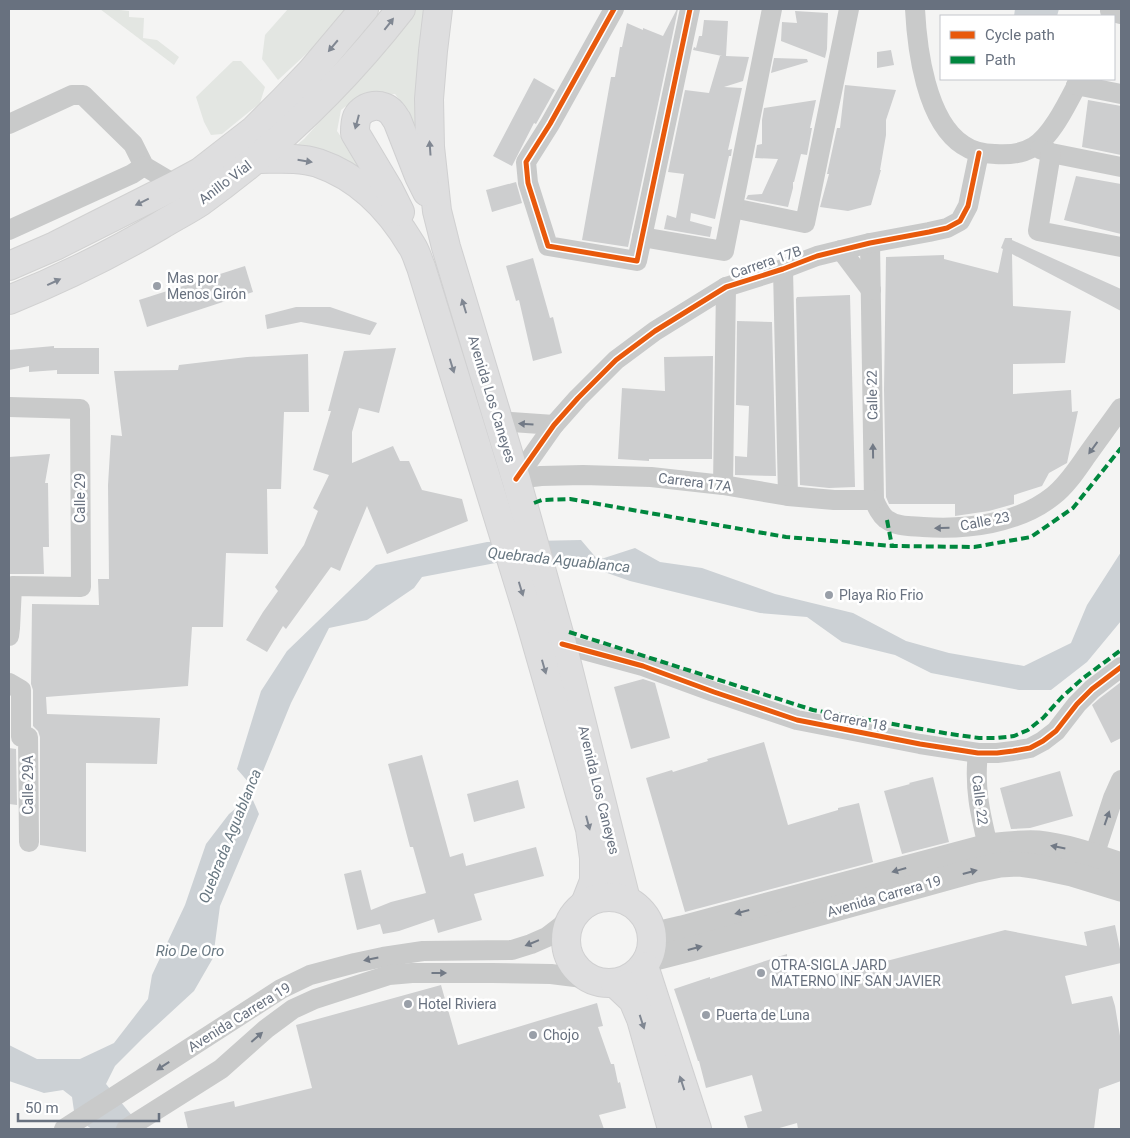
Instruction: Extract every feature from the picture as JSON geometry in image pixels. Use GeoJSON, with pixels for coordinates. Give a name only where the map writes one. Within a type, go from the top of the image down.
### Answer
{"type":"FeatureCollection","features":[{"type":"Feature","properties":{"kind":"main road","name":"Anillo Víal"},"geometry":{"type":"LineString","coordinates":[[9,266],[54,246],[200,172],[254,130],[311,72],[364,9]]}},
{"type":"Feature","properties":{"kind":"main road","name":"Anillo Víal"},"geometry":{"type":"LineString","coordinates":[[9,300],[51,283],[140,238],[199,202],[257,159],[285,135],[336,84],[401,9]]}},
{"type":"Feature","properties":{"kind":"main road","name":"Avenida Los Caneyes"},"geometry":{"type":"LineString","coordinates":[[438,9],[432,51],[429,98],[430,147],[437,211],[446,247],[528,520],[542,617],[590,829],[594,858],[594,881],[579,911]]}},
{"type":"Feature","properties":{"kind":"main road"},"geometry":{"type":"LineString","coordinates":[[413,247],[400,212],[389,190],[355,133],[357,117],[363,111],[369,107],[376,106],[385,107],[392,113],[397,120],[419,176],[437,211]]}},
{"type":"Feature","properties":{"kind":"main road","name":"Avenida Los Caneyes"},"geometry":{"type":"LineString","coordinates":[[257,159],[291,159],[317,163],[343,174],[378,200],[413,247],[421,267],[502,526],[542,617],[562,644],[626,900]]}},
{"type":"Feature","properties":{"kind":"main road"},"geometry":{"type":"LineString","coordinates":[[672,1129],[641,1019],[633,1000],[603,981],[581,972],[573,963],[568,952],[566,940],[568,928],[579,911],[595,900],[605,897],[616,897],[626,900],[639,908],[648,920],[648,953],[697,1129]]}},
{"type":"Feature","properties":{"kind":"main road"},"geometry":{"type":"LineString","coordinates":[[603,981],[624,981],[632,977],[638,972],[648,953]]}},
{"type":"Feature","properties":{"kind":"street"},"geometry":{"type":"LineString","coordinates":[[614,9],[550,124],[526,162],[528,183],[548,246],[637,262],[686,10]]}},
{"type":"Feature","properties":{"kind":"street"},"geometry":{"type":"LineString","coordinates":[[642,237],[724,251],[772,9]]}},
{"type":"Feature","properties":{"kind":"street"},"geometry":{"type":"LineString","coordinates":[[732,208],[805,223],[849,9]]}},
{"type":"Feature","properties":{"kind":"street"},"geometry":{"type":"LineString","coordinates":[[915,9],[920,60],[928,89],[936,112],[948,131],[962,145],[979,153],[1005,154],[1043,150],[1121,167]]}},
{"type":"Feature","properties":{"kind":"street"},"geometry":{"type":"LineString","coordinates":[[1121,94],[1078,82],[1048,133],[1043,150],[1038,231],[1121,247]]}},
{"type":"Feature","properties":{"kind":"street"},"geometry":{"type":"LineString","coordinates":[[9,124],[72,95],[83,95],[132,144],[144,166],[176,185]]}},
{"type":"Feature","properties":{"kind":"street","name":"Carrera 17B"},"geometry":{"type":"LineString","coordinates":[[516,479],[554,426],[578,398],[616,360],[655,331],[726,288],[817,256],[870,243],[947,228],[960,220],[968,206],[979,153]]}},
{"type":"Feature","properties":{"kind":"street"},"geometry":{"type":"LineString","coordinates":[[9,230],[132,174],[144,166]]}},
{"type":"Feature","properties":{"kind":"street","name":"Calle 22"},"geometry":{"type":"LineString","coordinates":[[870,243],[874,500]]}},
{"type":"Feature","properties":{"kind":"street"},"geometry":{"type":"LineString","coordinates":[[841,250],[871,290]]}},
{"type":"Feature","properties":{"kind":"street"},"geometry":{"type":"LineString","coordinates":[[783,269],[788,496]]}},
{"type":"Feature","properties":{"kind":"street"},"geometry":{"type":"LineString","coordinates":[[723,485],[726,288]]}},
{"type":"Feature","properties":{"kind":"street","name":"Calle 29"},"geometry":{"type":"LineString","coordinates":[[9,407],[80,409],[80,587],[12,586],[9,636]]}},
{"type":"Feature","properties":{"kind":"street","name":"Calle 23"},"geometry":{"type":"LineString","coordinates":[[874,500],[879,512],[887,520],[901,526],[936,528],[972,527],[1004,520],[1033,508],[1054,495],[1074,474],[1121,408]]}},
{"type":"Feature","properties":{"kind":"street"},"geometry":{"type":"LineString","coordinates":[[499,422],[554,426]]}},
{"type":"Feature","properties":{"kind":"street","name":"Carrera 17A"},"geometry":{"type":"LineString","coordinates":[[516,479],[541,476],[583,475],[651,477],[723,485],[788,496],[834,500],[874,500]]}},
{"type":"Feature","properties":{"kind":"street","name":"Carrera 18"},"geometry":{"type":"LineString","coordinates":[[562,644],[643,666],[797,720],[927,746],[978,754],[997,754],[1030,748],[1044,741],[1056,732],[1077,704],[1092,689],[1121,667]]}},
{"type":"Feature","properties":{"kind":"street","name":"Calle 29A"},"geometry":{"type":"LineString","coordinates":[[9,683],[21,690],[21,737],[28,737],[29,842]]}},
{"type":"Feature","properties":{"kind":"street","name":"Calle 22"},"geometry":{"type":"LineString","coordinates":[[978,754],[976,788],[988,846]]}},
{"type":"Feature","properties":{"kind":"street"},"geometry":{"type":"LineString","coordinates":[[1094,856],[1113,798],[1121,780]]}},
{"type":"Feature","properties":{"kind":"street","name":"Avenida Carrera 19"},"geometry":{"type":"LineString","coordinates":[[648,953],[682,928],[988,846],[1038,843],[1062,847],[1121,865]]}},
{"type":"Feature","properties":{"kind":"street","name":"Avenida Carrera 19"},"geometry":{"type":"LineString","coordinates":[[648,953],[691,950],[976,870],[1000,865],[1018,864],[1039,867],[1072,874],[1121,889]]}},
{"type":"Feature","properties":{"kind":"street","name":"Avenida Carrera 19"},"geometry":{"type":"LineString","coordinates":[[64,1129],[281,988],[310,975],[355,962],[423,951],[512,950],[547,937],[579,911]]}},
{"type":"Feature","properties":{"kind":"street","name":"Avenida Carrera 19"},"geometry":{"type":"LineString","coordinates":[[126,1129],[221,1069],[266,1029],[293,1009],[315,998],[389,975],[412,973],[551,974],[603,981]]}},
{"type":"Feature","properties":{"kind":"shaded area"},"geometry":{"type":"Polygon","coordinates":[[[100,9],[120,9],[129,11],[129,17],[144,18],[143,38],[157,40],[179,57],[174,65],[100,9]]]}},
{"type":"Feature","properties":{"kind":"shaded area"},"geometry":{"type":"Polygon","coordinates":[[[288,9],[347,9],[331,31],[278,80],[262,59],[265,35],[288,9]]]}},
{"type":"Feature","properties":{"kind":"shaded area"},"geometry":{"type":"Polygon","coordinates":[[[414,9],[425,9],[424,174],[406,109],[395,94],[361,97],[341,110],[337,131],[374,186],[335,154],[292,149],[304,139],[397,35],[414,9]]]}},
{"type":"Feature","properties":{"kind":"shaded area"},"geometry":{"type":"Polygon","coordinates":[[[233,61],[241,61],[265,87],[260,103],[222,134],[211,135],[204,122],[196,97],[233,61]]]}},
{"type":"Feature","properties":{"kind":"water"},"geometry":{"type":"Polygon","coordinates":[[[1015,9],[1059,9],[1057,15],[1014,15],[1015,9]]]}},
{"type":"Feature","properties":{"kind":"water","name":"Rio De Oro"},"geometry":{"type":"Polygon","coordinates":[[[581,540],[598,560],[635,548],[660,562],[702,568],[775,594],[853,613],[906,641],[949,653],[1024,666],[1071,643],[1087,605],[1121,552],[1121,621],[1087,662],[1051,690],[1019,690],[931,673],[895,655],[842,642],[807,617],[760,613],[630,581],[593,568],[506,561],[422,577],[414,588],[367,620],[329,628],[291,703],[252,798],[259,814],[220,906],[213,958],[194,991],[115,1066],[106,1084],[145,1129],[92,1129],[75,1118],[72,1097],[63,1090],[44,1093],[9,1081],[9,1045],[37,1059],[80,1059],[114,1043],[148,999],[152,975],[185,905],[206,844],[229,814],[240,805],[250,784],[237,769],[261,691],[287,651],[376,565],[487,542],[581,540]]]}},
{"type":"Feature","properties":{"kind":"building"},"geometry":{"type":"Polygon","coordinates":[[[677,9],[628,247],[582,240],[611,77],[615,77],[620,47],[622,47],[627,23],[663,36],[677,9]]]}},
{"type":"Feature","properties":{"kind":"building"},"geometry":{"type":"Polygon","coordinates":[[[795,11],[828,13],[825,58],[781,41],[782,22],[797,23],[795,11]]]}},
{"type":"Feature","properties":{"kind":"building"},"geometry":{"type":"Polygon","coordinates":[[[704,20],[728,21],[726,56],[749,57],[743,81],[724,87],[742,88],[728,150],[732,149],[731,156],[729,156],[715,219],[691,213],[690,221],[712,227],[710,237],[664,229],[667,215],[676,218],[684,174],[668,172],[685,90],[709,93],[720,56],[722,56],[693,50],[694,47],[696,48],[699,36],[702,36],[704,20]]]}},
{"type":"Feature","properties":{"kind":"building"},"geometry":{"type":"Polygon","coordinates":[[[891,50],[894,65],[877,68],[877,52],[891,50]]]}},
{"type":"Feature","properties":{"kind":"building"},"geometry":{"type":"Polygon","coordinates":[[[774,58],[807,59],[808,62],[771,73],[774,58]]]}},
{"type":"Feature","properties":{"kind":"building"},"geometry":{"type":"Polygon","coordinates":[[[534,78],[555,90],[536,124],[534,123],[512,166],[493,156],[534,78]]]}},
{"type":"Feature","properties":{"kind":"building"},"geometry":{"type":"Polygon","coordinates":[[[845,85],[896,90],[886,120],[881,170],[871,205],[848,211],[820,207],[829,174],[827,174],[837,128],[840,128],[845,85]]]}},
{"type":"Feature","properties":{"kind":"building"},"geometry":{"type":"Polygon","coordinates":[[[816,100],[807,155],[801,154],[788,207],[746,199],[748,195],[762,194],[778,159],[755,158],[757,145],[762,144],[764,108],[816,100]]]}},
{"type":"Feature","properties":{"kind":"building"},"geometry":{"type":"Polygon","coordinates":[[[1088,100],[1121,106],[1121,155],[1082,147],[1088,100]]]}},
{"type":"Feature","properties":{"kind":"building"},"geometry":{"type":"Polygon","coordinates":[[[1076,176],[1121,184],[1121,234],[1064,220],[1076,176]]]}},
{"type":"Feature","properties":{"kind":"building"},"geometry":{"type":"Polygon","coordinates":[[[516,182],[522,203],[492,212],[486,190],[516,182]]]}},
{"type":"Feature","properties":{"kind":"building"},"geometry":{"type":"Polygon","coordinates":[[[1005,238],[1012,238],[1012,240],[1121,289],[1121,311],[1012,254],[1013,306],[1071,311],[1065,363],[1013,364],[1013,394],[1071,390],[1072,412],[1078,411],[1067,463],[1049,473],[1042,486],[1014,495],[1014,504],[989,511],[955,516],[955,504],[889,504],[886,497],[884,390],[886,257],[944,255],[944,259],[998,273],[1003,249],[1001,248],[1005,238]]]}},
{"type":"Feature","properties":{"kind":"building"},"geometry":{"type":"Polygon","coordinates":[[[533,258],[550,318],[553,317],[562,353],[533,361],[519,300],[516,301],[506,266],[533,258]]]}},
{"type":"Feature","properties":{"kind":"building"},"geometry":{"type":"Polygon","coordinates":[[[245,266],[253,292],[147,327],[139,300],[245,266]]]}},
{"type":"Feature","properties":{"kind":"building"},"geometry":{"type":"Polygon","coordinates":[[[850,295],[855,487],[829,488],[800,485],[796,299],[797,297],[850,295]]]}},
{"type":"Feature","properties":{"kind":"building"},"geometry":{"type":"Polygon","coordinates":[[[296,307],[330,307],[377,323],[370,335],[301,322],[267,329],[265,315],[296,307]]]}},
{"type":"Feature","properties":{"kind":"building"},"geometry":{"type":"Polygon","coordinates":[[[737,321],[772,322],[776,476],[735,475],[735,456],[747,457],[749,406],[736,405],[737,321]]]}},
{"type":"Feature","properties":{"kind":"building"},"geometry":{"type":"Polygon","coordinates":[[[54,346],[54,348],[99,348],[99,374],[57,374],[57,370],[29,372],[29,366],[9,370],[9,350],[54,346]]]}},
{"type":"Feature","properties":{"kind":"building"},"geometry":{"type":"Polygon","coordinates":[[[396,348],[379,413],[359,408],[352,432],[352,463],[393,446],[400,461],[409,461],[422,490],[462,499],[468,521],[387,554],[367,506],[340,571],[331,567],[286,629],[283,626],[267,652],[246,640],[278,591],[275,587],[304,545],[318,511],[313,508],[329,475],[313,470],[331,411],[328,411],[344,351],[396,348]]]}},
{"type":"Feature","properties":{"kind":"building"},"geometry":{"type":"Polygon","coordinates":[[[308,354],[309,412],[284,412],[281,489],[267,489],[268,554],[226,553],[223,627],[192,627],[188,686],[46,697],[47,714],[160,718],[157,764],[86,763],[86,852],[40,845],[40,737],[38,731],[33,726],[33,690],[31,684],[32,604],[99,605],[98,579],[109,579],[108,485],[111,435],[122,436],[114,371],[178,370],[179,365],[247,357],[308,354]]]}},
{"type":"Feature","properties":{"kind":"building"},"geometry":{"type":"Polygon","coordinates":[[[713,356],[712,459],[649,459],[649,461],[618,459],[622,388],[665,391],[664,357],[713,356]]]}},
{"type":"Feature","properties":{"kind":"building"},"geometry":{"type":"Polygon","coordinates":[[[50,454],[45,483],[48,483],[49,547],[43,547],[44,574],[9,574],[9,457],[50,454]]]}},
{"type":"Feature","properties":{"kind":"building"},"geometry":{"type":"Polygon","coordinates":[[[643,679],[655,683],[670,738],[631,749],[614,687],[643,679]]]}},
{"type":"Feature","properties":{"kind":"building"},"geometry":{"type":"Polygon","coordinates":[[[1121,682],[1121,738],[1111,743],[1092,705],[1121,682]]]}},
{"type":"Feature","properties":{"kind":"building"},"geometry":{"type":"Polygon","coordinates":[[[764,742],[788,825],[859,803],[873,862],[685,912],[646,778],[672,770],[673,772],[708,761],[707,759],[764,742]]]}},
{"type":"Feature","properties":{"kind":"building"},"geometry":{"type":"Polygon","coordinates":[[[9,748],[16,749],[17,805],[9,804],[9,748]]]}},
{"type":"Feature","properties":{"kind":"building"},"geometry":{"type":"Polygon","coordinates":[[[422,755],[450,857],[463,853],[466,866],[536,847],[544,876],[474,894],[482,920],[438,933],[434,919],[399,931],[383,934],[380,924],[357,930],[344,874],[361,870],[371,910],[391,902],[426,893],[413,847],[410,847],[388,764],[422,755]]]}},
{"type":"Feature","properties":{"kind":"building"},"geometry":{"type":"Polygon","coordinates":[[[1060,771],[1073,816],[1030,828],[1011,829],[1000,788],[1060,771]]]}},
{"type":"Feature","properties":{"kind":"building"},"geometry":{"type":"Polygon","coordinates":[[[933,777],[949,842],[902,854],[884,791],[933,777]]]}},
{"type":"Feature","properties":{"kind":"building"},"geometry":{"type":"Polygon","coordinates":[[[518,780],[525,808],[474,822],[467,794],[518,780]]]}},
{"type":"Feature","properties":{"kind":"building"},"geometry":{"type":"Polygon","coordinates":[[[1115,925],[1121,963],[1065,976],[1072,1004],[1112,996],[1115,1006],[1121,1042],[1121,1081],[1099,1089],[1094,1129],[798,1129],[797,1123],[776,1129],[748,1129],[744,1116],[762,1111],[752,1075],[706,1088],[699,1061],[674,989],[787,954],[787,987],[1005,930],[1087,946],[1084,932],[1115,925]]]}},
{"type":"Feature","properties":{"kind":"building"},"geometry":{"type":"Polygon","coordinates":[[[441,985],[458,1045],[597,1003],[603,1026],[598,1027],[611,1064],[614,1064],[626,1108],[599,1115],[604,1129],[188,1129],[184,1112],[234,1101],[235,1107],[312,1088],[296,1025],[441,985]]]}},
{"type":"Feature","properties":{"kind":"marked path"},"geometry":{"type":"LineString","coordinates":[[534,503],[542,500],[570,499],[786,537],[892,546],[974,547],[1031,537],[1073,508],[1121,448]]}},
{"type":"Feature","properties":{"kind":"marked path"},"geometry":{"type":"LineString","coordinates":[[887,520],[892,546]]}},
{"type":"Feature","properties":{"kind":"marked path"},"geometry":{"type":"LineString","coordinates":[[569,632],[813,710],[979,738],[1014,736],[1028,730],[1043,718],[1082,679],[1121,650]]}},
{"type":"Feature","properties":{"kind":"cycle path"},"geometry":{"type":"LineString","coordinates":[[614,9],[550,124],[526,162],[528,183],[548,246],[637,261],[690,9]]}},
{"type":"Feature","properties":{"kind":"cycle path"},"geometry":{"type":"LineString","coordinates":[[516,479],[554,425],[616,360],[655,331],[726,287],[817,256],[870,243],[947,228],[960,221],[968,206],[979,153]]}},
{"type":"Feature","properties":{"kind":"cycle path"},"geometry":{"type":"LineString","coordinates":[[562,644],[643,666],[797,720],[920,744],[978,753],[997,753],[1030,748],[1043,741],[1056,731],[1077,704],[1092,689],[1121,667]]}},
{"type":"Feature","properties":{"kind":"place","name":"Mas por Menos Girón"},"geometry":{"type":"Point","coordinates":[157,286]}},
{"type":"Feature","properties":{"kind":"place","name":"Playa Rio Frio"},"geometry":{"type":"Point","coordinates":[829,595]}},
{"type":"Feature","properties":{"kind":"place","name":"OTRA-SIGLA JARD MATERNO INF SAN JAVIER"},"geometry":{"type":"Point","coordinates":[761,973]}},
{"type":"Feature","properties":{"kind":"place","name":"Hotel Riviera"},"geometry":{"type":"Point","coordinates":[408,1004]}},
{"type":"Feature","properties":{"kind":"place","name":"Puerta de Luna"},"geometry":{"type":"Point","coordinates":[706,1015]}},
{"type":"Feature","properties":{"kind":"place","name":"Chojo"},"geometry":{"type":"Point","coordinates":[533,1035]}},
{"type":"Feature","properties":{"kind":"water label","name":"Quebrada Aguablanca"},"geometry":{"type":"Point","coordinates":[559,560]}},
{"type":"Feature","properties":{"kind":"water label","name":"Quebrada Aguablanca"},"geometry":{"type":"Point","coordinates":[230,836]}}]}
